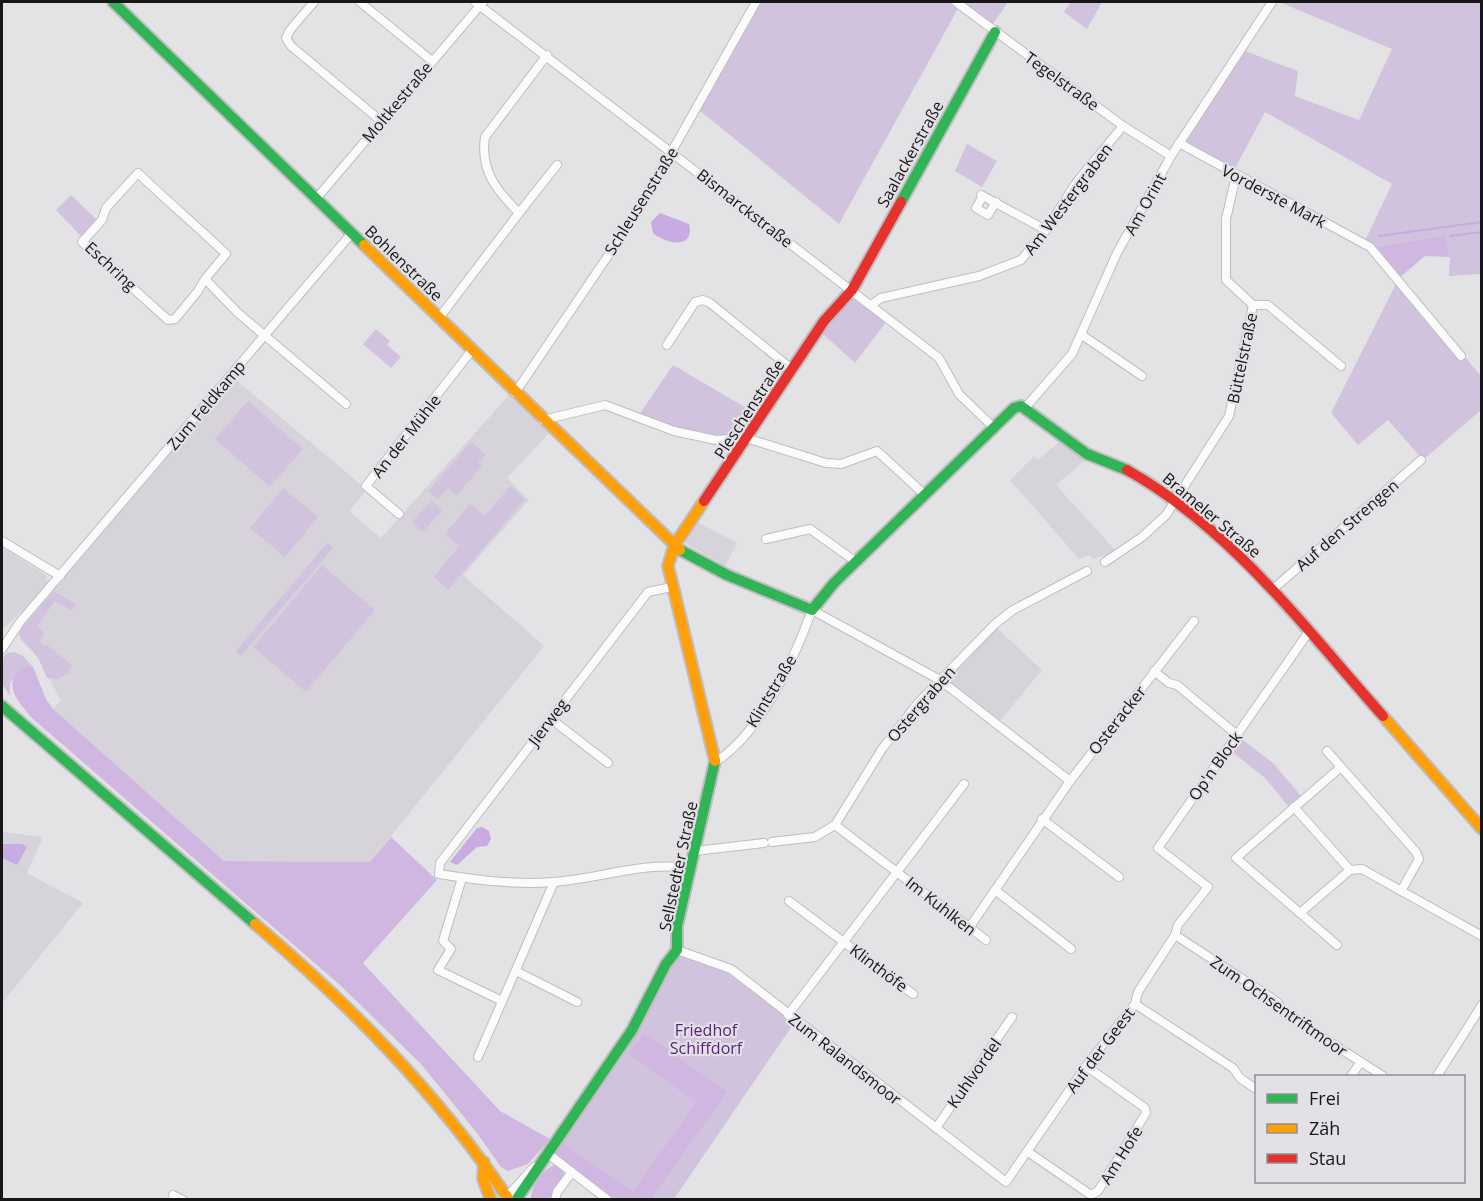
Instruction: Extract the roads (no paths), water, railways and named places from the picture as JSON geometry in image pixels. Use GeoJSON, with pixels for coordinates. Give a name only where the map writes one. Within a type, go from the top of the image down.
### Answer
{"type":"FeatureCollection","features":[{"type":"Feature","properties":{"kind":"street","name":"Bohlenstraße"},"geometry":{"type":"LineString","coordinates":[[113,2],[674,546]]}},
{"type":"Feature","properties":{"kind":"street"},"geometry":{"type":"LineString","coordinates":[[314,2],[286,38],[291,46],[381,121]]}},
{"type":"Feature","properties":{"kind":"street"},"geometry":{"type":"LineString","coordinates":[[360,2],[432,61]]}},
{"type":"Feature","properties":{"kind":"street","name":"Schleusenstraße"},"geometry":{"type":"LineString","coordinates":[[515,393],[618,241],[756,2]]}},
{"type":"Feature","properties":{"kind":"street","name":"Tegelstraße"},"geometry":{"type":"LineString","coordinates":[[956,2],[1123,126],[1171,156]]}},
{"type":"Feature","properties":{"kind":"street","name":"Am Orint"},"geometry":{"type":"LineString","coordinates":[[1024,409],[1072,354],[1117,253],[1171,156],[1272,2]]}},
{"type":"Feature","properties":{"kind":"street","name":"Moltkestraße"},"geometry":{"type":"LineString","coordinates":[[316,199],[479,3]]}},
{"type":"Feature","properties":{"kind":"street","name":"Bismarckstraße"},"geometry":{"type":"LineString","coordinates":[[479,3],[939,358],[959,394],[993,428]]}},
{"type":"Feature","properties":{"kind":"street","name":"Saalackerstraße"},"geometry":{"type":"LineString","coordinates":[[852,290],[995,32]]}},
{"type":"Feature","properties":{"kind":"street"},"geometry":{"type":"LineString","coordinates":[[519,213],[500,194],[486,171],[483,153],[485,136],[547,55]]}},
{"type":"Feature","properties":{"kind":"street","name":"Am Westergraben"},"geometry":{"type":"LineString","coordinates":[[871,305],[881,298],[937,287],[1007,267],[1022,260],[1046,230],[1076,183],[1123,126]]}},
{"type":"Feature","properties":{"kind":"street","name":"Vorderste Mark"},"geometry":{"type":"LineString","coordinates":[[1179,143],[1370,247],[1461,356]]}},
{"type":"Feature","properties":{"kind":"street"},"geometry":{"type":"LineString","coordinates":[[439,318],[557,165]]}},
{"type":"Feature","properties":{"kind":"street","name":"Eschring"},"geometry":{"type":"LineString","coordinates":[[138,173],[174,207],[186,214],[226,254],[205,279],[198,291],[174,319],[168,320],[82,242],[102,220],[106,208],[138,173]]}},
{"type":"Feature","properties":{"kind":"street","name":"Büttelstraße"},"geometry":{"type":"LineString","coordinates":[[1176,501],[1229,416],[1253,305],[1226,280],[1226,219],[1236,176]]}},
{"type":"Feature","properties":{"kind":"street"},"geometry":{"type":"LineString","coordinates":[[996,202],[988,215],[976,208],[982,195],[996,202],[1046,230]]}},
{"type":"Feature","properties":{"kind":"street","name":"Zum Feldkamp"},"geometry":{"type":"LineString","coordinates":[[2,649],[5,640],[351,234]]}},
{"type":"Feature","properties":{"kind":"street"},"geometry":{"type":"LineString","coordinates":[[205,279],[238,313],[346,404]]}},
{"type":"Feature","properties":{"kind":"street","name":"Pleschenstraße"},"geometry":{"type":"LineString","coordinates":[[674,546],[713,492],[824,321],[852,290]]}},
{"type":"Feature","properties":{"kind":"street"},"geometry":{"type":"LineString","coordinates":[[667,345],[695,302],[703,300],[710,303],[793,370]]}},
{"type":"Feature","properties":{"kind":"street"},"geometry":{"type":"LineString","coordinates":[[1253,305],[1268,305],[1341,366]]}},
{"type":"Feature","properties":{"kind":"street"},"geometry":{"type":"LineString","coordinates":[[1082,335],[1142,376]]}},
{"type":"Feature","properties":{"kind":"street","name":"An der Mühle"},"geometry":{"type":"LineString","coordinates":[[399,514],[366,486],[472,350]]}},
{"type":"Feature","properties":{"kind":"street"},"geometry":{"type":"LineString","coordinates":[[543,420],[605,405],[674,431],[716,440],[746,438],[826,463],[841,464],[877,451],[924,494]]}},
{"type":"Feature","properties":{"kind":"street"},"geometry":{"type":"LineString","coordinates":[[812,610],[855,561],[1014,408],[1024,409]]}},
{"type":"Feature","properties":{"kind":"street","name":"Brameler Straße"},"geometry":{"type":"LineString","coordinates":[[1024,409],[1075,447],[1141,476],[1176,501],[1245,560],[1482,829]]}},
{"type":"Feature","properties":{"kind":"street","name":"Auf den Strengen"},"geometry":{"type":"LineString","coordinates":[[1272,590],[1421,460]]}},
{"type":"Feature","properties":{"kind":"street"},"geometry":{"type":"LineString","coordinates":[[1105,562],[1142,537],[1166,516],[1176,501]]}},
{"type":"Feature","properties":{"kind":"street"},"geometry":{"type":"LineString","coordinates":[[766,539],[810,529],[855,561]]}},
{"type":"Feature","properties":{"kind":"street"},"geometry":{"type":"LineString","coordinates":[[2,542],[60,576]]}},
{"type":"Feature","properties":{"kind":"street"},"geometry":{"type":"LineString","coordinates":[[674,546],[727,575],[812,610],[940,680],[1070,781]]}},
{"type":"Feature","properties":{"kind":"street","name":"Sellstedter Straße"},"geometry":{"type":"LineString","coordinates":[[509,1199],[544,1157],[626,1041],[666,964],[677,950],[677,926],[715,762],[668,566],[674,546]]}},
{"type":"Feature","properties":{"kind":"street","name":"Ostergraben"},"geometry":{"type":"LineString","coordinates":[[835,825],[882,749],[918,703],[994,624],[1013,610],[1088,571]]}},
{"type":"Feature","properties":{"kind":"street","name":"Jierweg"},"geometry":{"type":"LineString","coordinates":[[462,878],[439,874],[440,863],[648,592],[672,587]]}},
{"type":"Feature","properties":{"kind":"street","name":"Klintstraße"},"geometry":{"type":"LineString","coordinates":[[715,762],[728,754],[757,719],[790,660],[812,610]]}},
{"type":"Feature","properties":{"kind":"street","name":"Osteracker"},"geometry":{"type":"LineString","coordinates":[[969,928],[1042,819],[1194,621]]}},
{"type":"Feature","properties":{"kind":"street","name":"Op'n Block"},"geometry":{"type":"LineString","coordinates":[[1208,886],[1158,848],[1308,633]]}},
{"type":"Feature","properties":{"kind":"street"},"geometry":{"type":"LineString","coordinates":[[1154,671],[1169,683],[1177,685],[1237,735]]}},
{"type":"Feature","properties":{"kind":"street"},"geometry":{"type":"LineString","coordinates":[[2,706],[297,959],[377,1033],[438,1101],[509,1199]]}},
{"type":"Feature","properties":{"kind":"street"},"geometry":{"type":"LineString","coordinates":[[551,719],[608,763]]}},
{"type":"Feature","properties":{"kind":"street"},"geometry":{"type":"LineString","coordinates":[[1328,751],[1416,852],[1419,860],[1401,891]]}},
{"type":"Feature","properties":{"kind":"street"},"geometry":{"type":"LineString","coordinates":[[1337,945],[1236,858],[1341,767]]}},
{"type":"Feature","properties":{"kind":"street","name":"Im Kuhlken"},"geometry":{"type":"LineString","coordinates":[[897,872],[964,784]]}},
{"type":"Feature","properties":{"kind":"street"},"geometry":{"type":"LineString","coordinates":[[1294,807],[1350,870]]}},
{"type":"Feature","properties":{"kind":"street"},"geometry":{"type":"LineString","coordinates":[[1042,819],[1119,877]]}},
{"type":"Feature","properties":{"kind":"street"},"geometry":{"type":"LineString","coordinates":[[695,851],[815,837],[835,825]]}},
{"type":"Feature","properties":{"kind":"street","name":"Im Kuhlken"},"geometry":{"type":"LineString","coordinates":[[835,825],[986,940]]}},
{"type":"Feature","properties":{"kind":"street"},"geometry":{"type":"LineString","coordinates":[[502,1001],[438,970],[451,950],[443,941],[462,878],[513,883],[554,882],[678,866],[690,868]]}},
{"type":"Feature","properties":{"kind":"street"},"geometry":{"type":"LineString","coordinates":[[1300,913],[1350,870],[1362,869],[1482,936]]}},
{"type":"Feature","properties":{"kind":"street","name":"Klinthöfe"},"geometry":{"type":"LineString","coordinates":[[788,1015],[897,872]]}},
{"type":"Feature","properties":{"kind":"street"},"geometry":{"type":"LineString","coordinates":[[478,1057],[554,882]]}},
{"type":"Feature","properties":{"kind":"street","name":"Auf der Geest"},"geometry":{"type":"LineString","coordinates":[[1006,1182],[1086,1066],[1135,1004],[1138,992],[1175,935],[1178,926],[1208,886]]}},
{"type":"Feature","properties":{"kind":"street"},"geometry":{"type":"LineString","coordinates":[[995,890],[1071,949]]}},
{"type":"Feature","properties":{"kind":"street","name":"Klinthöfe"},"geometry":{"type":"LineString","coordinates":[[789,901],[913,994]]}},
{"type":"Feature","properties":{"kind":"street","name":"Zum Ochsentriftmoor"},"geometry":{"type":"LineString","coordinates":[[1175,935],[1270,997],[1278,1003],[1283,1012],[1360,1063],[1367,1064],[1381,1075]]}},
{"type":"Feature","properties":{"kind":"street","name":"Zum Ralandsmoor"},"geometry":{"type":"LineString","coordinates":[[677,950],[730,969],[1006,1182]]}},
{"type":"Feature","properties":{"kind":"street"},"geometry":{"type":"LineString","coordinates":[[516,970],[577,1002]]}},
{"type":"Feature","properties":{"kind":"street"},"geometry":{"type":"LineString","coordinates":[[1135,1004],[1233,1068],[1240,1078],[1255,1088]]}},
{"type":"Feature","properties":{"kind":"street"},"geometry":{"type":"LineString","coordinates":[[1438,1075],[1482,1005]]}},
{"type":"Feature","properties":{"kind":"street","name":"Kuhlvordel"},"geometry":{"type":"LineString","coordinates":[[936,1128],[1012,1017]]}},
{"type":"Feature","properties":{"kind":"street"},"geometry":{"type":"LineString","coordinates":[[1352,1075],[1360,1063]]}},
{"type":"Feature","properties":{"kind":"street","name":"Am Hofe"},"geometry":{"type":"LineString","coordinates":[[1028,1152],[1090,1195],[1098,1191],[1146,1113],[1145,1108],[1086,1066]]}},
{"type":"Feature","properties":{"kind":"street"},"geometry":{"type":"LineString","coordinates":[[544,1157],[572,1172],[608,1200]]}},
{"type":"Feature","properties":{"kind":"street","name":"Sellstedter Straße"},"geometry":{"type":"LineString","coordinates":[[509,1199],[529,1183],[544,1157]]}},
{"type":"Feature","properties":{"kind":"street"},"geometry":{"type":"LineString","coordinates":[[484,1162],[483,1179],[491,1200]]}},
{"type":"Feature","properties":{"kind":"street"},"geometry":{"type":"LineString","coordinates":[[555,1200],[557,1192],[572,1172]]}},
{"type":"Feature","properties":{"kind":"street"},"geometry":{"type":"LineString","coordinates":[[525,1200],[529,1183]]}},
{"type":"Feature","properties":{"kind":"street"},"geometry":{"type":"LineString","coordinates":[[172,1195],[183,1200]]}},
{"type":"Feature","properties":{"kind":"waterway"},"geometry":{"type":"LineString","coordinates":[[1379,236],[1482,222]]}},
{"type":"Feature","properties":{"kind":"waterway"},"geometry":{"type":"LineString","coordinates":[[1450,236],[1482,232]]}},
{"type":"Feature","properties":{"kind":"park label","name":"Friedhof Schiffdorf"},"geometry":{"type":"Point","coordinates":[706,1039]}}]}
